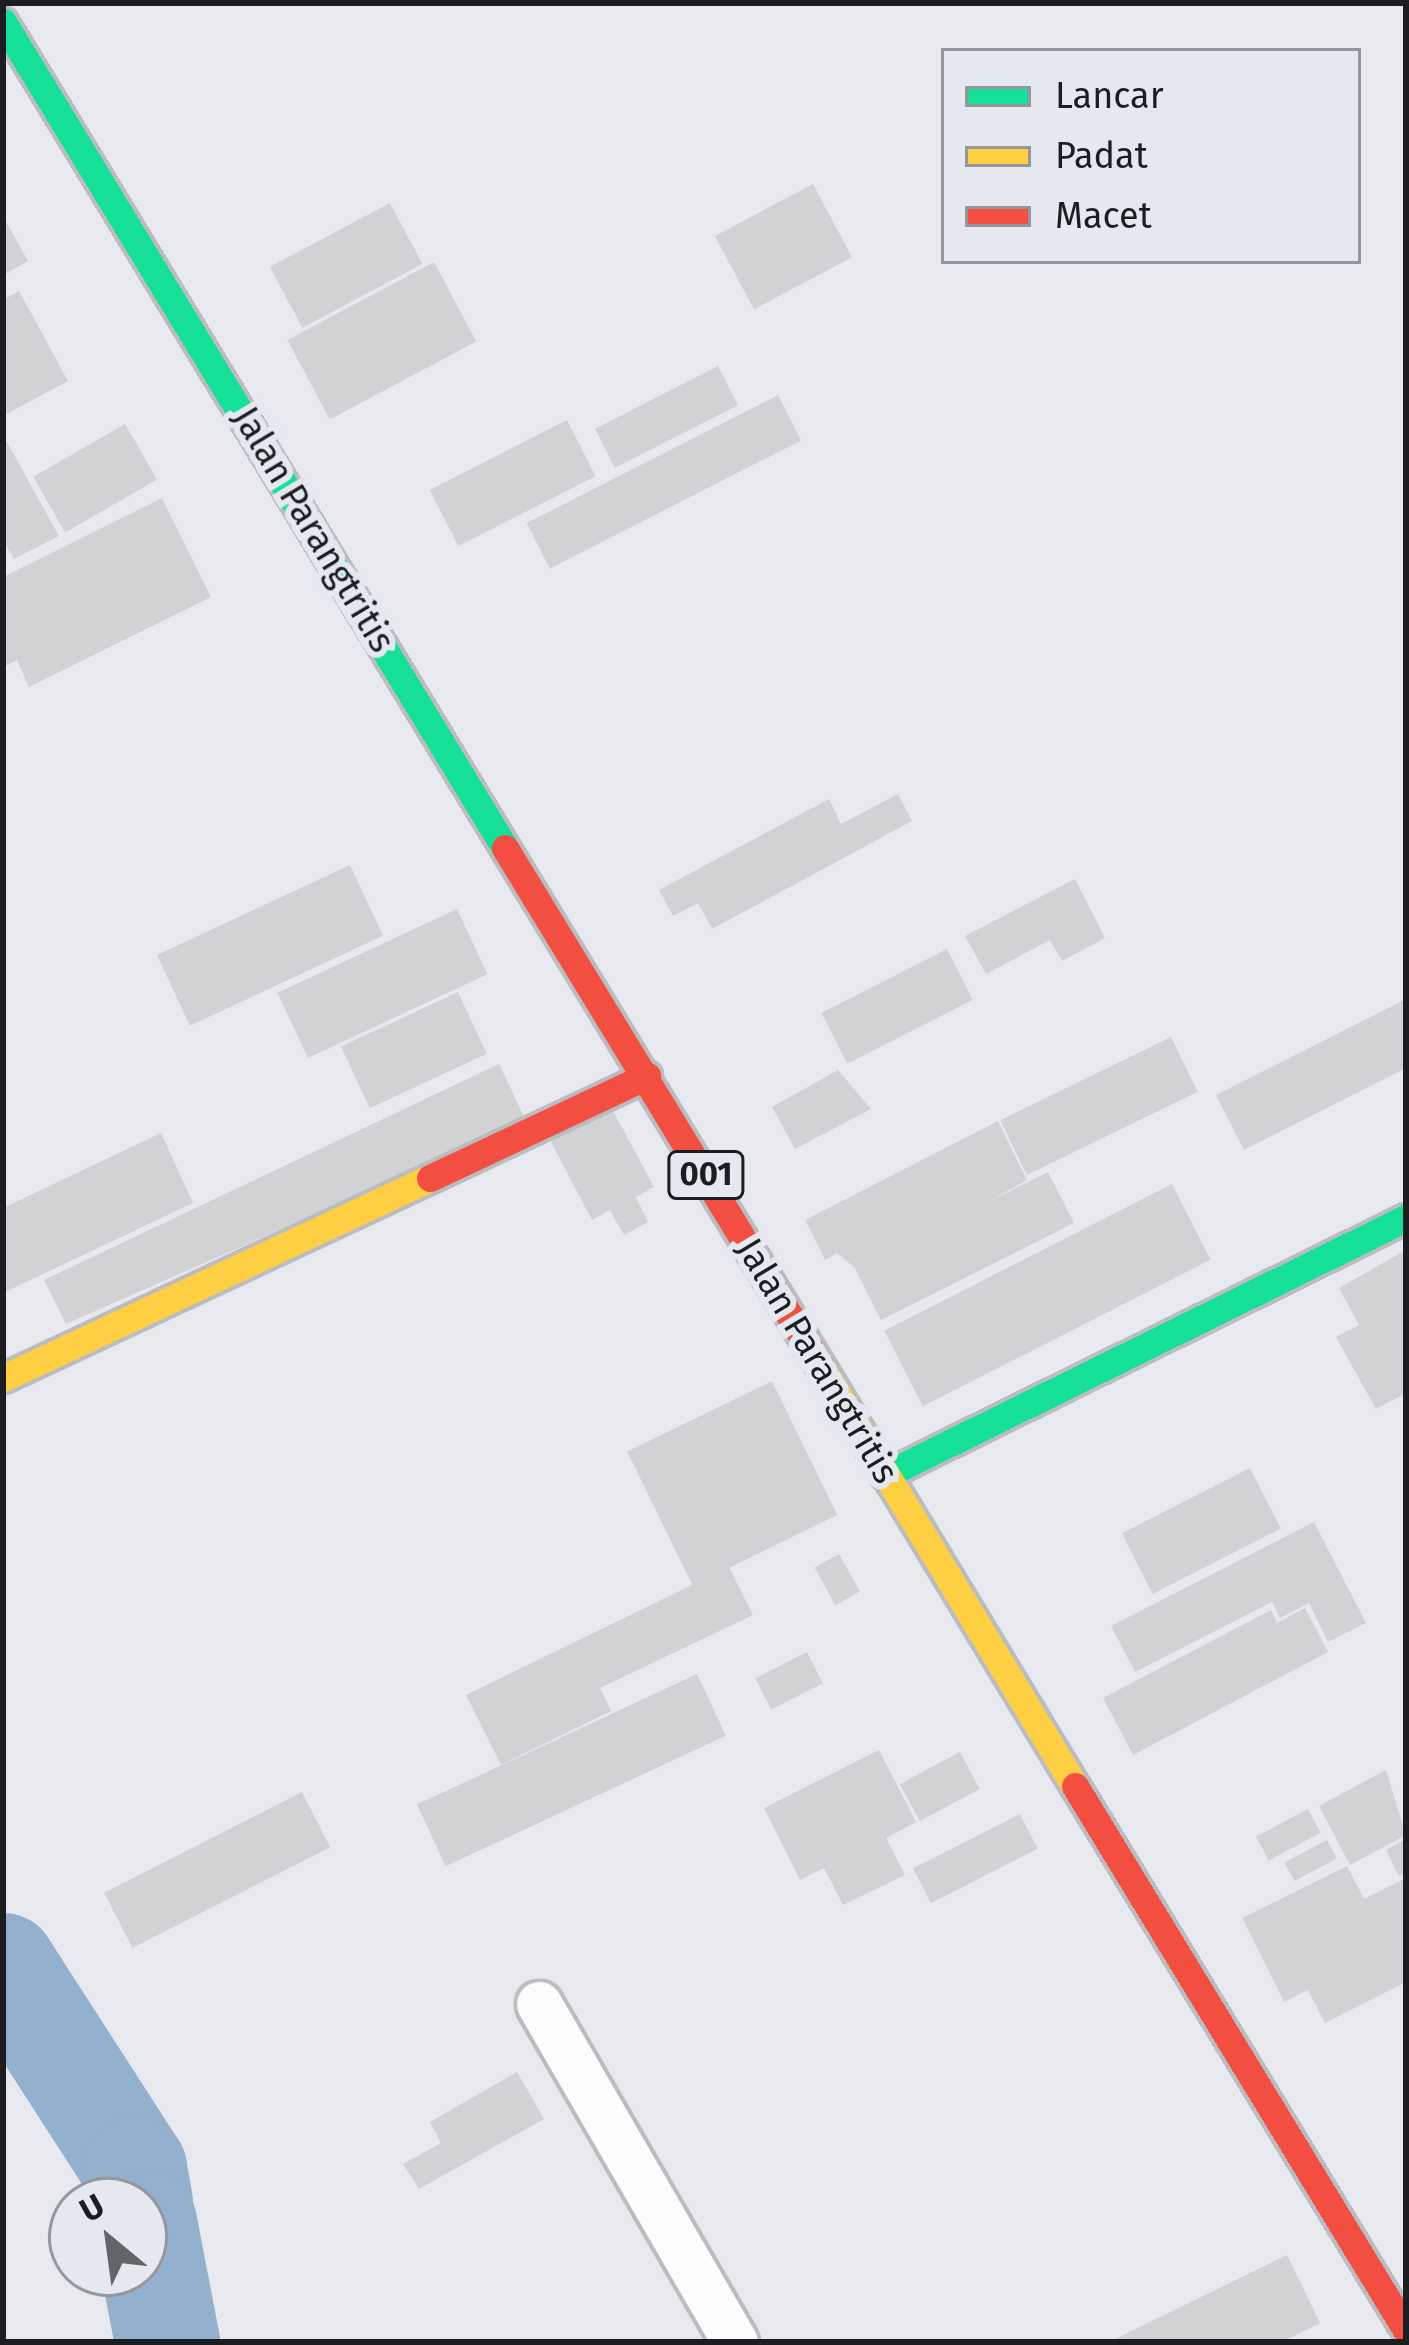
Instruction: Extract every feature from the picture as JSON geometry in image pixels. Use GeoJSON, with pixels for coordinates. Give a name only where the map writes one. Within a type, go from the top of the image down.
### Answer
{"type":"FeatureCollection","features":[{"type":"Feature","properties":{"kind":"main road","name":"Jalan Parangtritis"},"geometry":{"type":"LineString","coordinates":[[3,22],[1406,2330]]}},
{"type":"Feature","properties":{"kind":"main road"},"geometry":{"type":"LineString","coordinates":[[3,1378],[647,1076]]}},
{"type":"Feature","properties":{"kind":"main road"},"geometry":{"type":"LineString","coordinates":[[885,1475],[1406,1218]]}},
{"type":"Feature","properties":{"kind":"street"},"geometry":{"type":"LineString","coordinates":[[539,2003],[735,2342]]}},
{"type":"Feature","properties":{"kind":"building"},"geometry":{"type":"Polygon","coordinates":[[[813,184],[852,257],[754,309],[715,236],[813,184]]]}},
{"type":"Feature","properties":{"kind":"building"},"geometry":{"type":"Polygon","coordinates":[[[390,203],[422,264],[302,328],[270,267],[390,203]]]}},
{"type":"Feature","properties":{"kind":"building"},"geometry":{"type":"Polygon","coordinates":[[[3,216],[28,261],[3,275],[3,216]]]}},
{"type":"Feature","properties":{"kind":"building"},"geometry":{"type":"Polygon","coordinates":[[[434,262],[476,341],[330,419],[287,340],[434,262]]]}},
{"type":"Feature","properties":{"kind":"building"},"geometry":{"type":"Polygon","coordinates":[[[19,291],[68,381],[3,416],[3,300],[19,291]]]}},
{"type":"Feature","properties":{"kind":"building"},"geometry":{"type":"Polygon","coordinates":[[[718,366],[738,405],[615,468],[595,429],[718,366]]]}},
{"type":"Feature","properties":{"kind":"building"},"geometry":{"type":"Polygon","coordinates":[[[778,395],[801,440],[550,568],[527,523],[778,395]]]}},
{"type":"Feature","properties":{"kind":"building"},"geometry":{"type":"Polygon","coordinates":[[[567,420],[596,476],[458,546],[430,490],[567,420]]]}},
{"type":"Feature","properties":{"kind":"building"},"geometry":{"type":"Polygon","coordinates":[[[125,424],[157,479],[65,532],[33,477],[125,424]]]}},
{"type":"Feature","properties":{"kind":"building"},"geometry":{"type":"Polygon","coordinates":[[[3,435],[59,536],[14,559],[3,540],[3,435]]]}},
{"type":"Feature","properties":{"kind":"building"},"geometry":{"type":"Polygon","coordinates":[[[162,498],[211,597],[29,687],[17,660],[3,667],[3,577],[162,498]]]}},
{"type":"Feature","properties":{"kind":"building"},"geometry":{"type":"Polygon","coordinates":[[[898,794],[912,821],[712,929],[698,903],[673,916],[659,890],[829,799],[841,824],[898,794]]]}},
{"type":"Feature","properties":{"kind":"building"},"geometry":{"type":"Polygon","coordinates":[[[350,865],[383,936],[190,1026],[157,955],[350,865]]]}},
{"type":"Feature","properties":{"kind":"building"},"geometry":{"type":"Polygon","coordinates":[[[1075,879],[1105,938],[1062,961],[1050,940],[986,974],[965,936],[1075,879]]]}},
{"type":"Feature","properties":{"kind":"building"},"geometry":{"type":"Polygon","coordinates":[[[457,909],[487,974],[308,1058],[278,993],[457,909]]]}},
{"type":"Feature","properties":{"kind":"building"},"geometry":{"type":"Polygon","coordinates":[[[947,949],[973,1000],[847,1064],[821,1013],[947,949]]]}},
{"type":"Feature","properties":{"kind":"building"},"geometry":{"type":"Polygon","coordinates":[[[458,992],[487,1054],[370,1108],[341,1047],[458,992]]]}},
{"type":"Feature","properties":{"kind":"building"},"geometry":{"type":"Polygon","coordinates":[[[1406,999],[1406,1068],[1244,1150],[1216,1095],[1406,999]]]}},
{"type":"Feature","properties":{"kind":"building"},"geometry":{"type":"Polygon","coordinates":[[[1171,1037],[1198,1092],[1027,1175],[1000,1120],[1171,1037]]]}},
{"type":"Feature","properties":{"kind":"building"},"geometry":{"type":"Polygon","coordinates":[[[499,1064],[526,1121],[66,1324],[44,1280],[499,1064]]]}},
{"type":"Feature","properties":{"kind":"building"},"geometry":{"type":"Polygon","coordinates":[[[838,1070],[871,1109],[795,1149],[772,1107],[838,1070]]]}},
{"type":"Feature","properties":{"kind":"building"},"geometry":{"type":"Polygon","coordinates":[[[611,1107],[654,1187],[636,1197],[648,1222],[624,1235],[610,1210],[592,1220],[550,1140],[611,1107]]]}},
{"type":"Feature","properties":{"kind":"building"},"geometry":{"type":"Polygon","coordinates":[[[998,1121],[1027,1180],[990,1201],[1048,1172],[1074,1223],[881,1320],[855,1268],[837,1253],[825,1260],[805,1220],[998,1121]]]}},
{"type":"Feature","properties":{"kind":"building"},"geometry":{"type":"Polygon","coordinates":[[[161,1133],[193,1203],[3,1293],[3,1208],[161,1133]]]}},
{"type":"Feature","properties":{"kind":"building"},"geometry":{"type":"Polygon","coordinates":[[[1172,1184],[1211,1260],[923,1406],[884,1331],[1172,1184]]]}},
{"type":"Feature","properties":{"kind":"building"},"geometry":{"type":"Polygon","coordinates":[[[1406,1250],[1406,1393],[1376,1409],[1336,1337],[1359,1325],[1339,1288],[1406,1250]]]}},
{"type":"Feature","properties":{"kind":"building"},"geometry":{"type":"Polygon","coordinates":[[[772,1381],[837,1515],[693,1585],[627,1452],[772,1381]]]}},
{"type":"Feature","properties":{"kind":"building"},"geometry":{"type":"Polygon","coordinates":[[[1250,1468],[1281,1529],[1153,1594],[1122,1533],[1250,1468]]]}},
{"type":"Feature","properties":{"kind":"building"},"geometry":{"type":"Polygon","coordinates":[[[1314,1522],[1366,1623],[1328,1642],[1309,1603],[1280,1618],[1272,1602],[1135,1672],[1111,1626],[1314,1522]]]}},
{"type":"Feature","properties":{"kind":"building"},"geometry":{"type":"Polygon","coordinates":[[[839,1554],[860,1592],[835,1605],[815,1568],[839,1554]]]}},
{"type":"Feature","properties":{"kind":"building"},"geometry":{"type":"Polygon","coordinates":[[[729,1567],[753,1615],[600,1688],[611,1711],[501,1765],[466,1695],[729,1567]]]}},
{"type":"Feature","properties":{"kind":"building"},"geometry":{"type":"Polygon","coordinates":[[[1305,1608],[1328,1652],[1133,1755],[1103,1698],[1271,1610],[1277,1623],[1305,1608]]]}},
{"type":"Feature","properties":{"kind":"building"},"geometry":{"type":"Polygon","coordinates":[[[807,1652],[823,1683],[771,1710],[755,1678],[807,1652]]]}},
{"type":"Feature","properties":{"kind":"building"},"geometry":{"type":"Polygon","coordinates":[[[697,1674],[726,1736],[446,1866],[417,1805],[697,1674]]]}},
{"type":"Feature","properties":{"kind":"building"},"geometry":{"type":"Polygon","coordinates":[[[879,1750],[916,1822],[886,1838],[905,1875],[843,1905],[824,1868],[800,1880],[764,1808],[879,1750]]]}},
{"type":"Feature","properties":{"kind":"building"},"geometry":{"type":"Polygon","coordinates":[[[960,1752],[980,1789],[920,1821],[900,1784],[960,1752]]]}},
{"type":"Feature","properties":{"kind":"building"},"geometry":{"type":"Polygon","coordinates":[[[1386,1770],[1406,1835],[1350,1865],[1319,1806],[1386,1770]]]}},
{"type":"Feature","properties":{"kind":"building"},"geometry":{"type":"Polygon","coordinates":[[[302,1792],[330,1847],[132,1948],[104,1893],[302,1792]]]}},
{"type":"Feature","properties":{"kind":"building"},"geometry":{"type":"Polygon","coordinates":[[[1308,1809],[1321,1833],[1269,1861],[1256,1837],[1308,1809]]]}},
{"type":"Feature","properties":{"kind":"building"},"geometry":{"type":"Polygon","coordinates":[[[1020,1814],[1038,1849],[931,1903],[913,1868],[1020,1814]]]}},
{"type":"Feature","properties":{"kind":"building"},"geometry":{"type":"Polygon","coordinates":[[[1406,1839],[1406,1872],[1399,1876],[1386,1850],[1406,1839]]]}},
{"type":"Feature","properties":{"kind":"building"},"geometry":{"type":"Polygon","coordinates":[[[1327,1840],[1337,1859],[1294,1881],[1285,1863],[1327,1840]]]}},
{"type":"Feature","properties":{"kind":"building"},"geometry":{"type":"Polygon","coordinates":[[[1347,1866],[1364,1899],[1406,1878],[1406,1982],[1325,2023],[1308,1990],[1284,2002],[1242,1918],[1347,1866]]]}},
{"type":"Feature","properties":{"kind":"building"},"geometry":{"type":"Polygon","coordinates":[[[517,2072],[544,2119],[419,2189],[403,2164],[441,2143],[430,2122],[517,2072]]]}},
{"type":"Feature","properties":{"kind":"building"},"geometry":{"type":"Polygon","coordinates":[[[1287,2255],[1320,2323],[1282,2342],[1109,2342],[1287,2255]]]}},
{"type":"Feature","properties":{"kind":"waterway"},"geometry":{"type":"LineString","coordinates":[[3,1965],[136,2177]]}},
{"type":"Feature","properties":{"kind":"waterway"},"geometry":{"type":"LineString","coordinates":[[158,2297],[167,2342]]}},
{"type":"Feature","properties":{"kind":"traffic: fast"},"geometry":{"type":"LineString","coordinates":[[3,22],[505,848]]}},
{"type":"Feature","properties":{"kind":"traffic: fast"},"geometry":{"type":"LineString","coordinates":[[885,1475],[1406,1218]]}},
{"type":"Feature","properties":{"kind":"traffic: slow"},"geometry":{"type":"LineString","coordinates":[[3,1378],[430,1178]]}},
{"type":"Feature","properties":{"kind":"traffic: slow"},"geometry":{"type":"LineString","coordinates":[[824,1372],[1075,1786]]}},
{"type":"Feature","properties":{"kind":"traffic: jam"},"geometry":{"type":"LineString","coordinates":[[505,848],[824,1372]]}},
{"type":"Feature","properties":{"kind":"traffic: jam"},"geometry":{"type":"LineString","coordinates":[[430,1178],[647,1076]]}},
{"type":"Feature","properties":{"kind":"traffic: jam"},"geometry":{"type":"LineString","coordinates":[[1075,1786],[1406,2330]]}}]}
